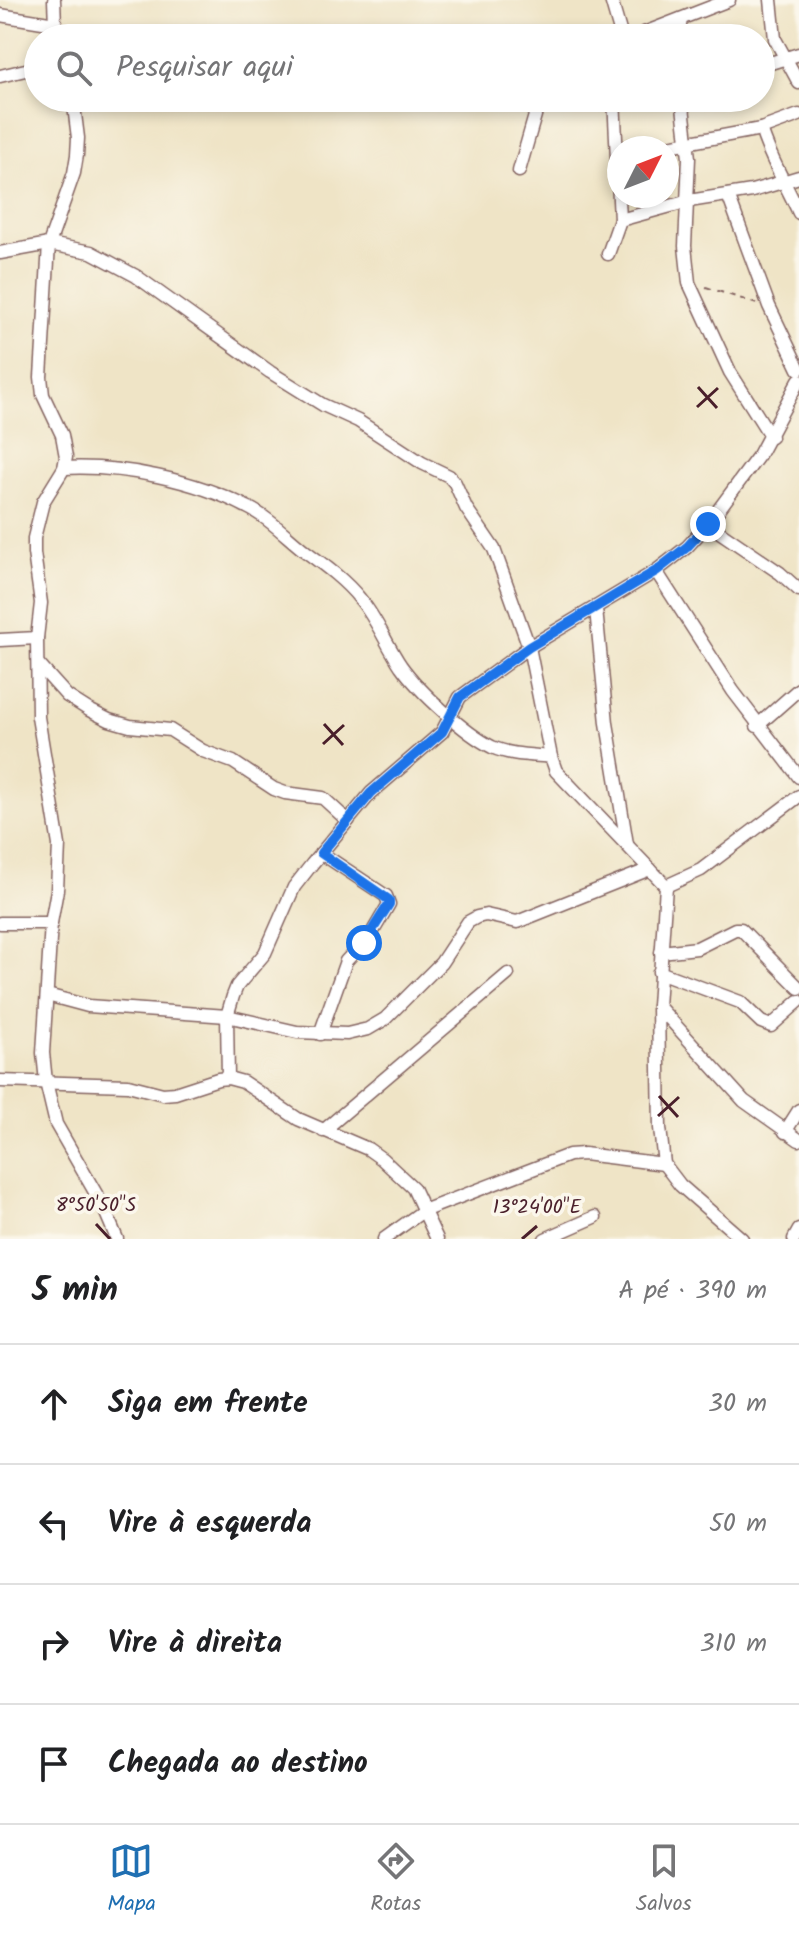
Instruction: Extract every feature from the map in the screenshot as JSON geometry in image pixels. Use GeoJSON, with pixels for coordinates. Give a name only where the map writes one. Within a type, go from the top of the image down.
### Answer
{"type":"FeatureCollection","features":[{"type":"Feature","properties":{"kind":"street"},"geometry":{"type":"LineString","coordinates":[[0,15],[55,24],[54,0]]}},
{"type":"Feature","properties":{"kind":"street"},"geometry":{"type":"LineString","coordinates":[[611,0],[618,24]]}},
{"type":"Feature","properties":{"kind":"street"},"geometry":{"type":"LineString","coordinates":[[771,0],[773,24]]}},
{"type":"Feature","properties":{"kind":"street"},"geometry":{"type":"LineString","coordinates":[[669,24],[726,1]]}},
{"type":"Feature","properties":{"kind":"street"},"geometry":{"type":"LineString","coordinates":[[680,24],[681,19]]}},
{"type":"Feature","properties":{"kind":"street"},"geometry":{"type":"LineString","coordinates":[[775,39],[799,83]]}},
{"type":"Feature","properties":{"kind":"street"},"geometry":{"type":"LineString","coordinates":[[775,61],[799,54]]}},
{"type":"Feature","properties":{"kind":"street"},"geometry":{"type":"LineString","coordinates":[[0,76],[24,70]]}},
{"type":"Feature","properties":{"kind":"street"},"geometry":{"type":"LineString","coordinates":[[75,112],[78,138],[74,173],[49,244],[41,377],[43,395],[66,446],[64,468],[43,502],[34,538],[41,603],[37,638],[38,717],[59,845],[43,1053],[56,1124],[103,1206],[117,1239]]}},
{"type":"Feature","properties":{"kind":"street"},"geometry":{"type":"LineString","coordinates":[[519,171],[536,112]]}},
{"type":"Feature","properties":{"kind":"street"},"geometry":{"type":"LineString","coordinates":[[615,112],[617,136]]}},
{"type":"Feature","properties":{"kind":"street"},"geometry":{"type":"LineString","coordinates":[[684,112],[688,142],[689,201],[685,246],[689,283],[730,372],[771,437]]}},
{"type":"Feature","properties":{"kind":"street"},"geometry":{"type":"LineString","coordinates":[[679,144],[761,129],[799,115]]}},
{"type":"Feature","properties":{"kind":"street"},"geometry":{"type":"LineString","coordinates":[[761,129],[768,153],[799,213]]}},
{"type":"Feature","properties":{"kind":"street"},"geometry":{"type":"LineString","coordinates":[[620,220],[799,177]]}},
{"type":"Feature","properties":{"kind":"street"},"geometry":{"type":"LineString","coordinates":[[728,195],[769,306],[799,369]]}},
{"type":"Feature","properties":{"kind":"street"},"geometry":{"type":"LineString","coordinates":[[608,254],[620,220],[620,208]]}},
{"type":"Feature","properties":{"kind":"street"},"geometry":{"type":"LineString","coordinates":[[0,253],[49,244],[91,252],[136,276],[270,372],[449,476],[455,483],[466,508],[494,549],[529,647],[551,757],[564,781],[666,886],[658,1006],[660,1128],[664,1164],[680,1185],[742,1239]]}},
{"type":"Feature","properties":{"kind":"street"},"geometry":{"type":"LineString","coordinates":[[228,1078],[227,1016],[237,986],[265,953],[294,887],[321,853],[371,793],[442,732],[460,697],[529,647],[596,609],[687,547],[708,524],[771,437],[799,380]]}},
{"type":"Feature","properties":{"kind":"street"},"geometry":{"type":"LineString","coordinates":[[64,468],[93,466],[144,474],[193,487],[249,508],[358,595],[376,619],[399,664],[449,716],[492,747],[551,757]]}},
{"type":"Feature","properties":{"kind":"street"},"geometry":{"type":"LineString","coordinates":[[708,524],[780,573],[799,590]]}},
{"type":"Feature","properties":{"kind":"street"},"geometry":{"type":"LineString","coordinates":[[656,571],[757,726],[799,777]]}},
{"type":"Feature","properties":{"kind":"street"},"geometry":{"type":"LineString","coordinates":[[596,609],[607,723],[627,844]]}},
{"type":"Feature","properties":{"kind":"street"},"geometry":{"type":"LineString","coordinates":[[0,640],[37,638]]}},
{"type":"Feature","properties":{"kind":"street"},"geometry":{"type":"LineString","coordinates":[[39,665],[67,696],[89,710],[130,726],[170,730],[203,751],[233,762],[274,789],[323,798],[348,821]]}},
{"type":"Feature","properties":{"kind":"street"},"geometry":{"type":"LineString","coordinates":[[757,726],[799,689]]}},
{"type":"Feature","properties":{"kind":"street"},"geometry":{"type":"LineString","coordinates":[[436,702],[460,697]]}},
{"type":"Feature","properties":{"kind":"street"},"geometry":{"type":"LineString","coordinates":[[442,732],[464,728]]}},
{"type":"Feature","properties":{"kind":"street"},"geometry":{"type":"LineString","coordinates":[[666,886],[701,870],[799,796]]}},
{"type":"Feature","properties":{"kind":"street"},"geometry":{"type":"LineString","coordinates":[[320,1034],[346,961],[364,943],[389,904],[386,896],[321,853]]}},
{"type":"Feature","properties":{"kind":"street"},"geometry":{"type":"LineString","coordinates":[[47,995],[88,1006],[227,1016],[297,1032],[320,1034],[368,1029],[385,1019],[441,963],[468,922],[486,915],[517,922],[650,869]]}},
{"type":"Feature","properties":{"kind":"street"},"geometry":{"type":"LineString","coordinates":[[0,923],[51,923]]}},
{"type":"Feature","properties":{"kind":"street"},"geometry":{"type":"LineString","coordinates":[[661,952],[697,948],[741,929],[799,988]]}},
{"type":"Feature","properties":{"kind":"street"},"geometry":{"type":"LineString","coordinates":[[659,972],[740,1002],[761,1022],[771,1026],[799,1001]]}},
{"type":"Feature","properties":{"kind":"street"},"geometry":{"type":"LineString","coordinates":[[323,1131],[508,974]]}},
{"type":"Feature","properties":{"kind":"street"},"geometry":{"type":"LineString","coordinates":[[658,1006],[744,1101],[799,1140]]}},
{"type":"Feature","properties":{"kind":"street"},"geometry":{"type":"LineString","coordinates":[[0,1081],[128,1085],[163,1094],[218,1079],[243,1082],[298,1119],[368,1149],[382,1159],[413,1188],[437,1239]]}},
{"type":"Feature","properties":{"kind":"street"},"geometry":{"type":"LineString","coordinates":[[785,1132],[799,1110]]}},
{"type":"Feature","properties":{"kind":"street"},"geometry":{"type":"LineString","coordinates":[[384,1239],[423,1211],[569,1155],[584,1154],[664,1164]]}},
{"type":"Feature","properties":{"kind":"street"},"geometry":{"type":"LineString","coordinates":[[545,1239],[595,1217]]}},
{"type":"Feature","properties":{"kind":"street"},"geometry":{"type":"LineString","coordinates":[[794,1239],[799,1230]]}},
{"type":"Feature","properties":{"kind":"path"},"geometry":{"type":"LineString","coordinates":[[689,283],[769,306]]}},
{"type":"Feature","properties":{"kind":"route"},"geometry":{"type":"LineString","coordinates":[[364,943],[389,900],[321,853],[371,793],[442,732],[460,697],[529,647],[656,571],[687,547],[708,524]]}}]}
